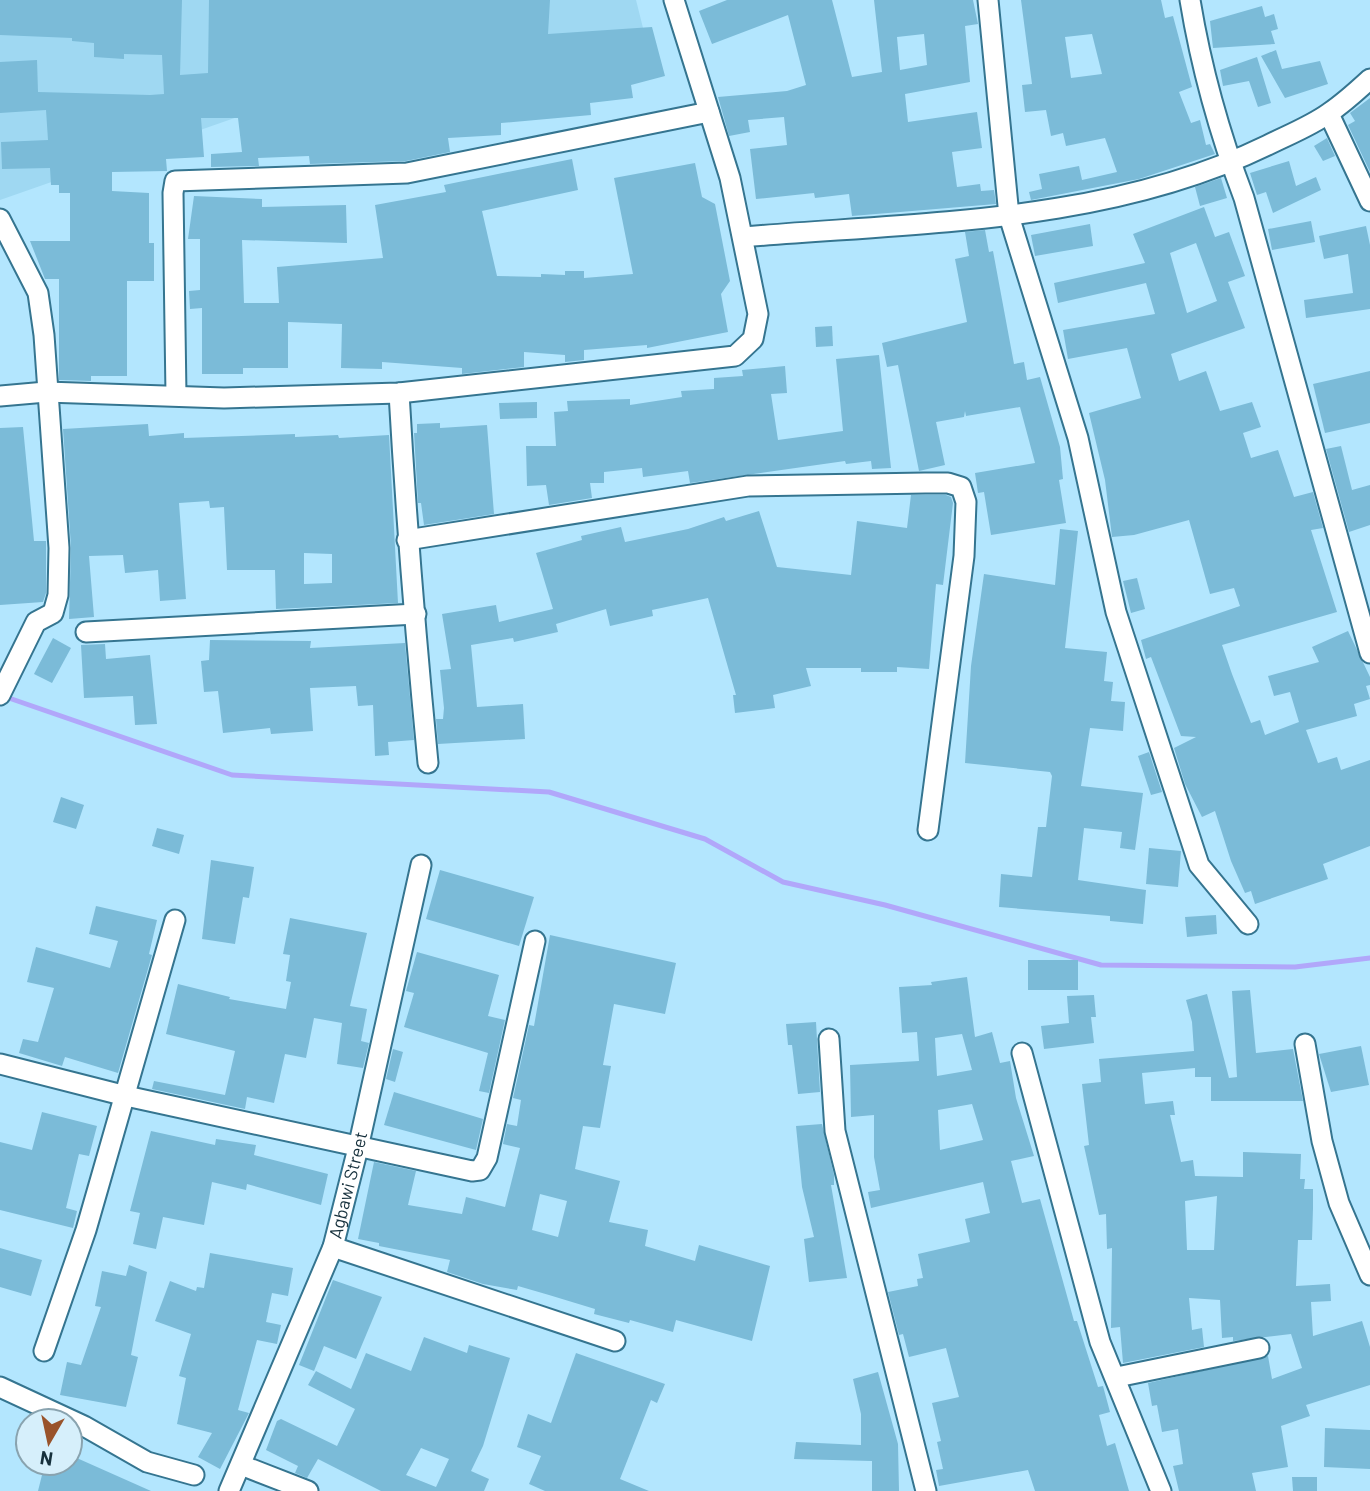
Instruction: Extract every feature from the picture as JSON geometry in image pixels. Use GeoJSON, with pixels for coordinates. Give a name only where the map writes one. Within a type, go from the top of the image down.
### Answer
{"type":"FeatureCollection","features":[{"type":"Feature","properties":{"kind":"street"},"geometry":{"type":"LineString","coordinates":[[0,397],[46,393],[224,398],[399,393],[735,356],[753,339],[758,314],[730,178],[674,0]]}},
{"type":"Feature","properties":{"kind":"street"},"geometry":{"type":"LineString","coordinates":[[988,0],[1009,216],[1078,438],[1116,612],[1199,865],[1248,924]]}},
{"type":"Feature","properties":{"kind":"street"},"geometry":{"type":"LineString","coordinates":[[1190,0],[1196,36],[1231,163],[1244,198],[1370,653]]}},
{"type":"Feature","properties":{"kind":"street"},"geometry":{"type":"LineString","coordinates":[[743,237],[1009,216],[1080,206],[1162,187],[1231,163],[1329,114],[1370,79]]}},
{"type":"Feature","properties":{"kind":"street"},"geometry":{"type":"LineString","coordinates":[[176,395],[175,181],[407,173],[709,112]]}},
{"type":"Feature","properties":{"kind":"street"},"geometry":{"type":"LineString","coordinates":[[1329,114],[1370,201]]}},
{"type":"Feature","properties":{"kind":"street"},"geometry":{"type":"LineString","coordinates":[[0,219],[38,293],[59,548],[58,594],[53,613],[36,622],[0,695]]}},
{"type":"Feature","properties":{"kind":"street"},"geometry":{"type":"LineString","coordinates":[[399,393],[407,540],[428,763]]}},
{"type":"Feature","properties":{"kind":"street"},"geometry":{"type":"LineString","coordinates":[[407,540],[748,486],[947,483],[961,487],[966,502],[964,555],[928,830]]}},
{"type":"Feature","properties":{"kind":"street"},"geometry":{"type":"LineString","coordinates":[[86,632],[416,614]]}},
{"type":"Feature","properties":{"kind":"street","name":"Agbawi Street"},"geometry":{"type":"LineString","coordinates":[[229,1491],[333,1247],[359,1148],[421,865]]}},
{"type":"Feature","properties":{"kind":"street"},"geometry":{"type":"LineString","coordinates":[[44,1351],[86,1230],[175,920]]}},
{"type":"Feature","properties":{"kind":"street"},"geometry":{"type":"LineString","coordinates":[[0,1064],[126,1096],[359,1148],[472,1171],[480,1170],[486,1158],[535,940]]}},
{"type":"Feature","properties":{"kind":"street"},"geometry":{"type":"LineString","coordinates":[[829,1039],[835,1131],[926,1491]]}},
{"type":"Feature","properties":{"kind":"street"},"geometry":{"type":"LineString","coordinates":[[1305,1044],[1322,1140],[1339,1203],[1370,1275]]}},
{"type":"Feature","properties":{"kind":"street"},"geometry":{"type":"LineString","coordinates":[[1022,1053],[1100,1342],[1117,1377],[1161,1491]]}},
{"type":"Feature","properties":{"kind":"street"},"geometry":{"type":"LineString","coordinates":[[333,1247],[615,1340]]}},
{"type":"Feature","properties":{"kind":"street"},"geometry":{"type":"LineString","coordinates":[[1117,1377],[1259,1348]]}},
{"type":"Feature","properties":{"kind":"street"},"geometry":{"type":"LineString","coordinates":[[0,1387],[84,1426],[147,1462],[194,1475]]}},
{"type":"Feature","properties":{"kind":"street"},"geometry":{"type":"LineString","coordinates":[[241,1465],[308,1491]]}},
{"type":"Feature","properties":{"kind":"shaded area"},"geometry":{"type":"Polygon","coordinates":[[[0,0],[636,0],[649,52],[306,93],[0,200],[0,0]]]}},
{"type":"Feature","properties":{"kind":"building"},"geometry":{"type":"Polygon","coordinates":[[[0,0],[182,0],[180,75],[208,73],[209,0],[550,0],[548,34],[652,27],[665,76],[631,85],[633,98],[590,103],[591,115],[501,123],[501,135],[448,138],[450,152],[406,161],[310,164],[309,156],[258,158],[259,166],[211,167],[211,154],[242,152],[238,118],[201,118],[204,157],[166,159],[167,171],[112,172],[112,191],[149,193],[149,243],[154,243],[154,281],[127,281],[127,376],[91,376],[91,381],[59,380],[59,279],[45,279],[30,241],[70,241],[70,193],[59,193],[59,185],[51,185],[50,168],[2,169],[1,142],[48,140],[46,110],[0,113],[0,62],[37,60],[38,92],[150,95],[164,94],[162,55],[124,54],[124,59],[94,57],[94,43],[72,41],[72,38],[0,35],[0,0]]]}},
{"type":"Feature","properties":{"kind":"building"},"geometry":{"type":"Polygon","coordinates":[[[727,0],[832,0],[852,77],[882,72],[874,0],[973,0],[978,24],[965,26],[970,82],[905,94],[908,122],[977,112],[982,148],[952,152],[957,187],[980,184],[981,191],[994,190],[996,204],[852,216],[849,194],[815,198],[814,193],[756,199],[750,149],[787,145],[784,117],[748,120],[750,132],[729,136],[718,97],[787,91],[806,85],[788,15],[712,44],[699,11],[727,0]],[[924,34],[897,37],[900,70],[927,65],[924,34]]]}},
{"type":"Feature","properties":{"kind":"building"},"geometry":{"type":"Polygon","coordinates":[[[1021,0],[1161,0],[1165,18],[1173,16],[1192,87],[1179,92],[1191,123],[1200,120],[1206,145],[1210,144],[1215,154],[1139,179],[1031,200],[1029,192],[1042,189],[1039,174],[1079,166],[1082,180],[1117,172],[1105,138],[1066,146],[1063,133],[1051,136],[1046,110],[1025,112],[1022,85],[1032,84],[1021,0]],[[1092,34],[1065,37],[1071,78],[1102,74],[1092,34]]]}},
{"type":"Feature","properties":{"kind":"building"},"geometry":{"type":"Polygon","coordinates":[[[1262,6],[1265,17],[1274,14],[1278,29],[1271,31],[1275,44],[1213,48],[1210,21],[1262,6]]]}},
{"type":"Feature","properties":{"kind":"building"},"geometry":{"type":"Polygon","coordinates":[[[1276,50],[1282,69],[1320,61],[1328,84],[1285,98],[1261,56],[1276,50]]]}},
{"type":"Feature","properties":{"kind":"building"},"geometry":{"type":"Polygon","coordinates":[[[1257,57],[1271,103],[1258,107],[1249,81],[1223,86],[1220,70],[1257,57]]]}},
{"type":"Feature","properties":{"kind":"building"},"geometry":{"type":"Polygon","coordinates":[[[1370,98],[1370,172],[1348,125],[1355,121],[1350,113],[1370,98]]]}},
{"type":"Feature","properties":{"kind":"building"},"geometry":{"type":"Polygon","coordinates":[[[1327,138],[1335,156],[1323,161],[1314,146],[1327,138]]]}},
{"type":"Feature","properties":{"kind":"building"},"geometry":{"type":"Polygon","coordinates":[[[572,159],[578,190],[482,211],[497,276],[541,277],[541,274],[565,275],[565,271],[584,271],[584,278],[633,274],[614,178],[695,163],[702,197],[715,204],[730,281],[721,294],[728,332],[647,348],[647,345],[584,350],[584,360],[565,362],[565,355],[524,352],[524,367],[462,374],[462,368],[382,362],[382,369],[341,368],[342,324],[288,322],[288,368],[243,368],[243,374],[202,374],[202,308],[190,309],[189,291],[200,290],[200,239],[188,239],[194,196],[262,199],[262,207],[346,205],[347,243],[242,240],[244,303],[279,303],[277,267],[383,258],[375,205],[446,192],[444,185],[572,159]]]}},
{"type":"Feature","properties":{"kind":"building"},"geometry":{"type":"Polygon","coordinates":[[[1289,161],[1296,186],[1316,177],[1321,190],[1273,213],[1266,192],[1257,195],[1250,173],[1289,161]]]}},
{"type":"Feature","properties":{"kind":"building"},"geometry":{"type":"Polygon","coordinates":[[[1221,178],[1227,198],[1200,206],[1195,187],[1221,178]]]}},
{"type":"Feature","properties":{"kind":"building"},"geometry":{"type":"Polygon","coordinates":[[[1204,207],[1215,237],[1229,232],[1245,276],[1228,282],[1245,328],[1171,354],[1179,381],[1206,371],[1220,411],[1252,402],[1261,427],[1243,433],[1251,458],[1278,450],[1294,497],[1313,492],[1323,528],[1311,530],[1337,612],[1222,645],[1251,723],[1260,720],[1265,735],[1299,722],[1290,692],[1274,696],[1268,676],[1319,662],[1312,647],[1348,631],[1370,677],[1370,685],[1366,686],[1370,699],[1354,704],[1357,716],[1306,730],[1318,763],[1337,757],[1341,770],[1370,760],[1370,846],[1323,864],[1328,879],[1255,904],[1251,891],[1245,893],[1231,861],[1215,811],[1202,817],[1185,784],[1174,748],[1196,737],[1181,736],[1151,657],[1146,659],[1141,640],[1240,606],[1234,588],[1210,594],[1189,520],[1134,535],[1112,537],[1105,480],[1089,413],[1141,398],[1127,348],[1068,359],[1063,330],[1155,314],[1146,283],[1058,303],[1054,283],[1145,263],[1133,234],[1204,207]],[[1196,243],[1170,253],[1187,313],[1217,301],[1196,243]]]}},
{"type":"Feature","properties":{"kind":"building"},"geometry":{"type":"Polygon","coordinates":[[[1311,221],[1315,242],[1272,250],[1268,229],[1311,221]]]}},
{"type":"Feature","properties":{"kind":"building"},"geometry":{"type":"Polygon","coordinates":[[[1090,224],[1093,246],[1035,256],[1031,235],[1090,224]]]}},
{"type":"Feature","properties":{"kind":"building"},"geometry":{"type":"Polygon","coordinates":[[[1366,226],[1370,245],[1370,309],[1306,318],[1304,300],[1353,293],[1348,254],[1324,259],[1319,236],[1366,226]]]}},
{"type":"Feature","properties":{"kind":"building"},"geometry":{"type":"Polygon","coordinates":[[[985,230],[989,252],[993,251],[1014,364],[1024,362],[1027,380],[1040,377],[1060,447],[1063,479],[1059,480],[1066,523],[991,535],[984,492],[978,493],[975,473],[1035,463],[1020,407],[966,416],[965,411],[964,417],[936,422],[945,465],[919,471],[898,365],[887,367],[882,343],[967,322],[955,259],[969,256],[965,232],[985,230]]]}},
{"type":"Feature","properties":{"kind":"building"},"geometry":{"type":"Polygon","coordinates":[[[832,326],[833,346],[816,347],[815,327],[832,326]]]}},
{"type":"Feature","properties":{"kind":"building"},"geometry":{"type":"Polygon","coordinates":[[[879,355],[891,468],[872,469],[871,461],[846,464],[845,461],[690,483],[688,471],[643,477],[642,468],[604,472],[604,483],[590,483],[592,498],[549,505],[546,485],[527,486],[526,446],[556,446],[554,412],[568,411],[567,401],[630,399],[630,405],[682,397],[681,391],[714,389],[714,378],[743,376],[742,370],[785,366],[787,393],[771,394],[778,440],[843,431],[836,359],[879,355]]]}},
{"type":"Feature","properties":{"kind":"building"},"geometry":{"type":"Polygon","coordinates":[[[1370,371],[1370,423],[1325,433],[1313,384],[1370,371]]]}},
{"type":"Feature","properties":{"kind":"building"},"geometry":{"type":"Polygon","coordinates":[[[537,402],[537,418],[500,419],[499,403],[537,402]]]}},
{"type":"Feature","properties":{"kind":"building"},"geometry":{"type":"Polygon","coordinates":[[[440,423],[440,428],[487,425],[494,514],[424,525],[421,503],[418,503],[414,433],[417,433],[417,424],[440,423]]]}},
{"type":"Feature","properties":{"kind":"building"},"geometry":{"type":"Polygon","coordinates":[[[148,424],[149,436],[184,433],[184,438],[295,434],[295,437],[338,435],[339,438],[389,435],[398,603],[276,609],[275,570],[227,570],[224,507],[210,508],[209,501],[179,503],[186,599],[160,601],[158,570],[125,573],[123,555],[89,556],[94,617],[69,619],[71,547],[63,429],[148,424]],[[304,553],[304,584],[332,583],[332,554],[304,553]]]}},
{"type":"Feature","properties":{"kind":"building"},"geometry":{"type":"Polygon","coordinates":[[[23,427],[34,541],[46,541],[46,593],[43,602],[0,605],[0,428],[23,427]]]}},
{"type":"Feature","properties":{"kind":"building"},"geometry":{"type":"Polygon","coordinates":[[[1341,446],[1352,490],[1370,485],[1370,525],[1349,532],[1326,449],[1341,446]]]}},
{"type":"Feature","properties":{"kind":"building"},"geometry":{"type":"Polygon","coordinates":[[[911,495],[946,495],[951,497],[953,503],[943,585],[936,584],[929,669],[897,667],[897,672],[861,672],[861,668],[806,668],[811,686],[773,695],[775,708],[735,713],[733,695],[736,695],[708,598],[652,610],[653,616],[610,626],[606,609],[556,624],[558,632],[514,642],[513,638],[471,645],[477,707],[523,704],[525,739],[438,744],[436,719],[443,719],[444,708],[440,670],[451,669],[442,614],[496,605],[499,622],[553,609],[536,553],[582,540],[581,536],[621,527],[625,542],[688,529],[724,517],[726,521],[759,511],[777,567],[851,575],[857,521],[907,528],[911,495]]]}},
{"type":"Feature","properties":{"kind":"building"},"geometry":{"type":"Polygon","coordinates":[[[1060,529],[1078,531],[1065,648],[1107,652],[1104,681],[1113,682],[1111,701],[1125,702],[1123,731],[1090,728],[1081,786],[1143,793],[1135,850],[1120,848],[1122,832],[1084,828],[1078,880],[1146,890],[1143,924],[1110,921],[1110,916],[999,907],[1001,874],[1032,877],[1038,827],[1046,827],[1052,776],[1050,772],[965,763],[971,666],[984,574],[1055,585],[1060,529]]]}},
{"type":"Feature","properties":{"kind":"building"},"geometry":{"type":"Polygon","coordinates":[[[1137,578],[1145,609],[1131,613],[1123,581],[1137,578]]]}},
{"type":"Feature","properties":{"kind":"building"},"geometry":{"type":"Polygon","coordinates":[[[53,638],[71,648],[52,683],[34,674],[53,638]]]}},
{"type":"Feature","properties":{"kind":"building"},"geometry":{"type":"Polygon","coordinates":[[[210,640],[311,641],[310,648],[405,643],[414,740],[388,742],[389,755],[375,756],[373,705],[358,706],[356,686],[310,688],[313,731],[271,734],[270,728],[223,733],[218,691],[204,692],[201,661],[209,660],[210,640]]]}},
{"type":"Feature","properties":{"kind":"building"},"geometry":{"type":"Polygon","coordinates":[[[105,644],[106,659],[150,655],[157,724],[135,725],[133,696],[84,698],[81,645],[105,644]]]}},
{"type":"Feature","properties":{"kind":"building"},"geometry":{"type":"Polygon","coordinates":[[[1149,752],[1162,792],[1151,795],[1138,756],[1149,752]]]}},
{"type":"Feature","properties":{"kind":"building"},"geometry":{"type":"Polygon","coordinates":[[[61,797],[84,805],[76,829],[53,822],[61,797]]]}},
{"type":"Feature","properties":{"kind":"building"},"geometry":{"type":"Polygon","coordinates":[[[157,828],[184,835],[179,854],[152,846],[157,828]]]}},
{"type":"Feature","properties":{"kind":"building"},"geometry":{"type":"Polygon","coordinates":[[[1149,848],[1181,851],[1178,887],[1146,884],[1149,848]]]}},
{"type":"Feature","properties":{"kind":"building"},"geometry":{"type":"Polygon","coordinates":[[[211,860],[254,867],[249,898],[243,897],[235,944],[202,939],[211,860]]]}},
{"type":"Feature","properties":{"kind":"building"},"geometry":{"type":"Polygon","coordinates":[[[440,870],[534,897],[519,946],[426,919],[440,870]]]}},
{"type":"Feature","properties":{"kind":"building"},"geometry":{"type":"Polygon","coordinates":[[[96,906],[157,920],[149,954],[152,955],[118,1073],[65,1057],[62,1066],[19,1053],[23,1039],[38,1042],[54,988],[27,982],[36,947],[110,968],[118,941],[89,934],[96,906]]]}},
{"type":"Feature","properties":{"kind":"building"},"geometry":{"type":"Polygon","coordinates":[[[1216,915],[1217,934],[1187,937],[1185,917],[1216,915]]]}},
{"type":"Feature","properties":{"kind":"building"},"geometry":{"type":"Polygon","coordinates":[[[290,918],[367,933],[350,1006],[367,1009],[361,1041],[369,1043],[363,1068],[337,1064],[342,1023],[314,1018],[306,1058],[285,1054],[274,1103],[247,1097],[245,1109],[152,1089],[154,1081],[225,1095],[235,1051],[166,1034],[178,984],[230,997],[229,999],[286,1009],[291,982],[286,981],[290,955],[283,954],[290,918]]]}},
{"type":"Feature","properties":{"kind":"building"},"geometry":{"type":"Polygon","coordinates":[[[550,935],[676,963],[665,1014],[614,1004],[603,1065],[611,1066],[600,1128],[583,1126],[575,1169],[620,1181],[609,1222],[648,1230],[645,1246],[695,1261],[699,1245],[770,1266],[752,1341],[676,1320],[673,1332],[630,1320],[629,1323],[594,1314],[595,1309],[518,1286],[517,1290],[483,1284],[447,1272],[450,1260],[379,1246],[379,1243],[358,1239],[374,1162],[416,1171],[408,1205],[462,1214],[466,1197],[505,1207],[520,1148],[503,1144],[507,1124],[517,1126],[521,1100],[513,1098],[529,1025],[534,1026],[550,935]],[[540,1194],[532,1230],[558,1237],[567,1201],[540,1194]]]}},
{"type":"Feature","properties":{"kind":"building"},"geometry":{"type":"Polygon","coordinates":[[[417,952],[499,975],[488,1016],[505,1020],[489,1093],[479,1091],[488,1053],[404,1027],[414,993],[406,991],[417,952]]]}},
{"type":"Feature","properties":{"kind":"building"},"geometry":{"type":"Polygon","coordinates":[[[1028,960],[1078,960],[1078,990],[1028,990],[1028,960]]]}},
{"type":"Feature","properties":{"kind":"building"},"geometry":{"type":"Polygon","coordinates":[[[967,977],[975,1037],[992,1032],[1000,1063],[1010,1061],[1016,1098],[1034,1156],[1011,1161],[1022,1203],[1040,1199],[1074,1321],[1077,1321],[1098,1387],[1103,1386],[1110,1412],[1099,1415],[1107,1446],[1115,1443],[1129,1491],[1035,1491],[1028,1470],[939,1486],[936,1470],[943,1469],[937,1442],[941,1441],[932,1403],[959,1397],[946,1348],[909,1357],[903,1334],[899,1335],[888,1292],[918,1286],[917,1279],[923,1278],[918,1254],[970,1242],[965,1219],[990,1213],[983,1182],[871,1208],[868,1192],[880,1190],[874,1157],[874,1115],[851,1117],[850,1065],[919,1061],[917,1032],[902,1033],[899,987],[932,985],[931,982],[967,977]],[[962,1034],[935,1038],[937,1076],[972,1070],[962,1034]],[[972,1104],[938,1110],[940,1150],[983,1140],[972,1104]]]}},
{"type":"Feature","properties":{"kind":"building"},"geometry":{"type":"Polygon","coordinates":[[[1250,990],[1256,1053],[1293,1049],[1303,1101],[1211,1101],[1211,1077],[1195,1077],[1195,1068],[1142,1073],[1145,1104],[1173,1101],[1175,1115],[1170,1115],[1181,1162],[1193,1160],[1195,1176],[1243,1177],[1243,1152],[1301,1154],[1300,1179],[1305,1179],[1304,1189],[1313,1189],[1312,1240],[1298,1240],[1296,1286],[1330,1284],[1331,1301],[1311,1302],[1313,1336],[1362,1321],[1370,1347],[1370,1385],[1306,1405],[1310,1416],[1281,1426],[1288,1467],[1252,1473],[1256,1491],[1179,1491],[1173,1466],[1183,1464],[1178,1429],[1162,1432],[1157,1405],[1152,1406],[1148,1383],[1268,1356],[1272,1379],[1302,1368],[1291,1334],[1233,1341],[1233,1337],[1222,1338],[1220,1300],[1189,1298],[1192,1330],[1202,1328],[1204,1347],[1123,1363],[1120,1327],[1111,1328],[1112,1248],[1107,1249],[1106,1214],[1099,1215],[1084,1146],[1089,1145],[1082,1084],[1101,1082],[1099,1059],[1194,1051],[1192,1022],[1186,1000],[1207,994],[1229,1078],[1237,1077],[1232,991],[1250,990]],[[1217,1196],[1185,1201],[1187,1250],[1214,1250],[1217,1196]]]}},
{"type":"Feature","properties":{"kind":"building"},"geometry":{"type":"Polygon","coordinates":[[[1094,995],[1096,1017],[1091,1017],[1094,1043],[1044,1049],[1041,1026],[1069,1023],[1067,996],[1094,995]]]}},
{"type":"Feature","properties":{"kind":"building"},"geometry":{"type":"Polygon","coordinates":[[[816,1022],[820,1092],[798,1094],[792,1045],[788,1045],[786,1024],[816,1022]]]}},
{"type":"Feature","properties":{"kind":"building"},"geometry":{"type":"Polygon","coordinates":[[[1361,1046],[1369,1085],[1331,1092],[1319,1054],[1361,1046]]]}},
{"type":"Feature","properties":{"kind":"building"},"geometry":{"type":"Polygon","coordinates":[[[393,1049],[403,1052],[395,1082],[386,1079],[393,1049]]]}},
{"type":"Feature","properties":{"kind":"building"},"geometry":{"type":"Polygon","coordinates":[[[394,1092],[483,1119],[476,1150],[384,1125],[394,1092]]]}},
{"type":"Feature","properties":{"kind":"building"},"geometry":{"type":"Polygon","coordinates":[[[42,1112],[97,1126],[89,1156],[79,1154],[66,1208],[77,1211],[73,1228],[0,1210],[0,1142],[32,1150],[42,1112]]]}},
{"type":"Feature","properties":{"kind":"building"},"geometry":{"type":"Polygon","coordinates":[[[822,1124],[834,1175],[834,1185],[831,1185],[847,1278],[809,1282],[804,1239],[814,1237],[802,1187],[796,1126],[822,1124]]]}},
{"type":"Feature","properties":{"kind":"building"},"geometry":{"type":"Polygon","coordinates":[[[151,1131],[215,1145],[216,1139],[256,1145],[254,1155],[328,1174],[321,1205],[247,1184],[246,1190],[212,1182],[204,1225],[163,1217],[156,1249],[133,1244],[140,1213],[130,1211],[151,1131]]]}},
{"type":"Feature","properties":{"kind":"building"},"geometry":{"type":"Polygon","coordinates":[[[0,1248],[42,1260],[31,1296],[0,1287],[0,1248]]]}},
{"type":"Feature","properties":{"kind":"building"},"geometry":{"type":"Polygon","coordinates":[[[210,1253],[293,1268],[288,1296],[272,1293],[266,1322],[281,1325],[277,1344],[257,1340],[238,1410],[249,1413],[220,1469],[198,1457],[212,1433],[177,1424],[186,1378],[179,1376],[191,1334],[155,1321],[170,1281],[196,1291],[197,1287],[204,1288],[210,1253]]]}},
{"type":"Feature","properties":{"kind":"building"},"geometry":{"type":"Polygon","coordinates":[[[129,1265],[147,1272],[131,1355],[138,1357],[126,1407],[60,1395],[67,1362],[81,1365],[101,1307],[95,1306],[102,1271],[126,1276],[129,1265]]]}},
{"type":"Feature","properties":{"kind":"building"},"geometry":{"type":"Polygon","coordinates":[[[333,1280],[382,1297],[356,1359],[324,1346],[314,1371],[299,1365],[333,1280]]]}},
{"type":"Feature","properties":{"kind":"building"},"geometry":{"type":"Polygon","coordinates":[[[424,1337],[467,1353],[469,1345],[510,1358],[483,1446],[471,1471],[489,1479],[484,1491],[381,1491],[318,1459],[307,1478],[295,1473],[298,1466],[266,1450],[277,1421],[281,1419],[337,1446],[355,1409],[308,1385],[316,1371],[351,1389],[366,1353],[411,1371],[424,1337]],[[421,1448],[406,1475],[436,1487],[449,1459],[421,1448]]]}},
{"type":"Feature","properties":{"kind":"building"},"geometry":{"type":"Polygon","coordinates":[[[576,1353],[665,1384],[657,1403],[651,1400],[620,1479],[649,1491],[545,1491],[529,1484],[541,1456],[517,1447],[528,1414],[551,1423],[576,1353]]]}},
{"type":"Feature","properties":{"kind":"building"},"geometry":{"type":"Polygon","coordinates":[[[878,1372],[898,1444],[899,1491],[872,1491],[872,1461],[794,1459],[796,1442],[861,1445],[861,1414],[853,1379],[878,1372]]]}},
{"type":"Feature","properties":{"kind":"building"},"geometry":{"type":"Polygon","coordinates":[[[1325,1428],[1370,1430],[1370,1469],[1324,1467],[1325,1428]]]}},
{"type":"Feature","properties":{"kind":"building"},"geometry":{"type":"Polygon","coordinates":[[[84,1461],[151,1491],[38,1491],[42,1477],[84,1477],[84,1461]]]}},
{"type":"Feature","properties":{"kind":"building"},"geometry":{"type":"Polygon","coordinates":[[[1292,1477],[1317,1477],[1317,1491],[1293,1491],[1292,1477]]]}},
{"type":"Feature","properties":{"kind":"waterway"},"geometry":{"type":"LineString","coordinates":[[3,696],[232,775],[549,792],[705,839],[783,882],[885,905],[1101,965],[1295,967],[1370,958]]}}]}
